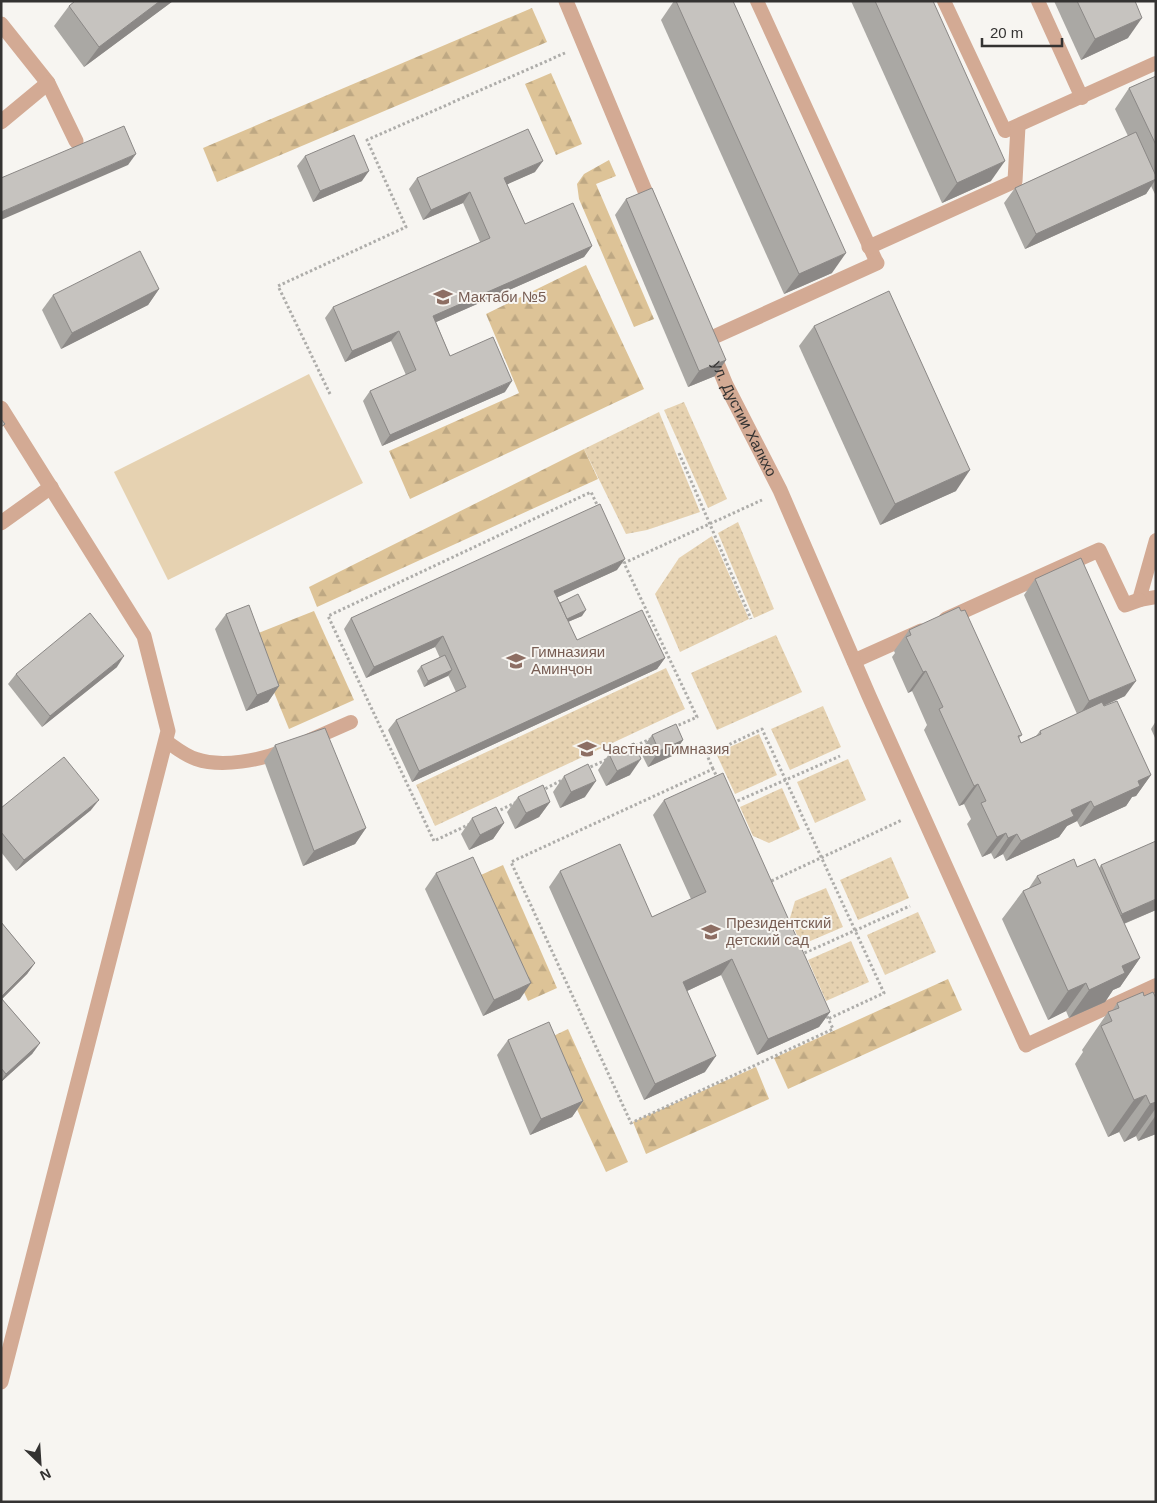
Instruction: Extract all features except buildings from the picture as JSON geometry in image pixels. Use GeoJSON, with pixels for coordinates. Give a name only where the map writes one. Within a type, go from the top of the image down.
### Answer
{"type":"FeatureCollection","features":[{"type":"Feature","properties":{"kind":"street"},"geometry":{"type":"LineString","coordinates":[[568,2],[657,220]]}},
{"type":"Feature","properties":{"kind":"street"},"geometry":{"type":"LineString","coordinates":[[1,24],[48,83],[76,140]]}},
{"type":"Feature","properties":{"kind":"street"},"geometry":{"type":"LineString","coordinates":[[1,122],[48,83]]}},
{"type":"Feature","properties":{"kind":"street"},"geometry":{"type":"LineString","coordinates":[[870,247],[1015,181],[1018,126]]}},
{"type":"Feature","properties":{"kind":"street"},"geometry":{"type":"LineString","coordinates":[[707,340],[877,263]]}},
{"type":"Feature","properties":{"kind":"street","name":"ул. Дустии Халкхо"},"geometry":{"type":"LineString","coordinates":[[699,322],[726,385],[780,490],[869,696],[1026,1045]]}},
{"type":"Feature","properties":{"kind":"street"},"geometry":{"type":"LineString","coordinates":[[1,408],[144,636],[168,731],[1,1382]]}},
{"type":"Feature","properties":{"kind":"street"},"geometry":{"type":"LineString","coordinates":[[1,523],[51,487]]}},
{"type":"Feature","properties":{"kind":"street"},"geometry":{"type":"LineString","coordinates":[[854,661],[1099,550],[1125,605],[1139,600]]}},
{"type":"Feature","properties":{"kind":"lane"},"geometry":{"type":"LineString","coordinates":[[757,1],[877,263]]}},
{"type":"Feature","properties":{"kind":"lane"},"geometry":{"type":"LineString","coordinates":[[944,1],[1005,131],[1082,98],[1156,63]]}},
{"type":"Feature","properties":{"kind":"lane"},"geometry":{"type":"LineString","coordinates":[[1038,1],[1082,98]]}},
{"type":"Feature","properties":{"kind":"lane"},"geometry":{"type":"LineString","coordinates":[[1156,540],[1139,600],[1156,597]]}},
{"type":"Feature","properties":{"kind":"lane"},"geometry":{"type":"LineString","coordinates":[[166,741],[182,753],[198,760],[221,762],[276,754],[351,722]]}},
{"type":"Feature","properties":{"kind":"lane"},"geometry":{"type":"LineString","coordinates":[[1026,1045],[1156,986]]}},
{"type":"Feature","properties":{"kind":"path"},"geometry":{"type":"LineString","coordinates":[[330,394],[278,286],[406,227],[367,140],[584,45]]}},
{"type":"Feature","properties":{"kind":"path"},"geometry":{"type":"LineString","coordinates":[[679,453],[751,619]]}},
{"type":"Feature","properties":{"kind":"path"},"geometry":{"type":"LineString","coordinates":[[624,563],[711,524],[780,490]]}},
{"type":"Feature","properties":{"kind":"path"},"geometry":{"type":"LineString","coordinates":[[478,820],[434,841],[328,616],[590,492],[603,518]]}},
{"type":"Feature","properties":{"kind":"path"},"geometry":{"type":"LineString","coordinates":[[620,554],[697,717],[671,729]]}},
{"type":"Feature","properties":{"kind":"path"},"geometry":{"type":"LineString","coordinates":[[722,787],[707,755],[762,729],[884,993],[828,1019]]}},
{"type":"Feature","properties":{"kind":"path"},"geometry":{"type":"LineString","coordinates":[[627,750],[653,737]]}},
{"type":"Feature","properties":{"kind":"path"},"geometry":{"type":"LineString","coordinates":[[730,804],[840,756]]}},
{"type":"Feature","properties":{"kind":"path"},"geometry":{"type":"LineString","coordinates":[[583,770],[610,758]]}},
{"type":"Feature","properties":{"kind":"path"},"geometry":{"type":"LineString","coordinates":[[714,769],[511,862],[631,1123],[833,1029],[824,1010]]}},
{"type":"Feature","properties":{"kind":"path"},"geometry":{"type":"LineString","coordinates":[[539,791],[566,779]]}},
{"type":"Feature","properties":{"kind":"path"},"geometry":{"type":"LineString","coordinates":[[487,816],[522,800]]}},
{"type":"Feature","properties":{"kind":"path"},"geometry":{"type":"LineString","coordinates":[[766,883],[880,830]]}},
{"type":"Feature","properties":{"kind":"path"},"geometry":{"type":"LineString","coordinates":[[762,874],[770,892]]}},
{"type":"Feature","properties":{"kind":"path"},"geometry":{"type":"LineString","coordinates":[[799,955],[910,906]]}},
{"type":"Feature","properties":{"kind":"path"},"geometry":{"type":"LineString","coordinates":[[795,946],[803,964]]}},
{"type":"Feature","properties":{"kind":"shaded area"},"geometry":{"type":"Polygon","coordinates":[[[309,374],[363,483],[168,580],[114,472],[309,374]]]}},
{"type":"Feature","properties":{"kind":"shaded area"},"geometry":{"type":"Polygon","coordinates":[[[684,402],[727,499],[708,508],[664,410],[684,402]]]}},
{"type":"Feature","properties":{"kind":"shaded area"},"geometry":{"type":"Polygon","coordinates":[[[659,412],[700,512],[647,530],[626,534],[584,449],[659,412]]]}},
{"type":"Feature","properties":{"kind":"shaded area"},"geometry":{"type":"Polygon","coordinates":[[[738,522],[774,609],[754,618],[718,533],[738,522]]]}},
{"type":"Feature","properties":{"kind":"shaded area"},"geometry":{"type":"Polygon","coordinates":[[[712,536],[749,619],[680,652],[655,594],[679,558],[712,536]]]}},
{"type":"Feature","properties":{"kind":"shaded area"},"geometry":{"type":"Polygon","coordinates":[[[776,635],[802,692],[717,730],[691,673],[776,635]]]}},
{"type":"Feature","properties":{"kind":"shaded area"},"geometry":{"type":"Polygon","coordinates":[[[666,668],[685,709],[435,826],[416,785],[666,668]]]}},
{"type":"Feature","properties":{"kind":"shaded area"},"geometry":{"type":"Polygon","coordinates":[[[823,706],[841,747],[790,770],[771,729],[823,706]]]}},
{"type":"Feature","properties":{"kind":"shaded area"},"geometry":{"type":"Polygon","coordinates":[[[759,734],[777,775],[735,794],[716,753],[759,734]]]}},
{"type":"Feature","properties":{"kind":"shaded area"},"geometry":{"type":"Polygon","coordinates":[[[848,759],[866,800],[815,823],[797,782],[848,759]]]}},
{"type":"Feature","properties":{"kind":"shaded area"},"geometry":{"type":"Polygon","coordinates":[[[782,788],[800,829],[769,843],[753,836],[740,807],[782,788]]]}},
{"type":"Feature","properties":{"kind":"shaded area"},"geometry":{"type":"Polygon","coordinates":[[[891,857],[909,898],[858,920],[840,880],[891,857]]]}},
{"type":"Feature","properties":{"kind":"shaded area"},"geometry":{"type":"Polygon","coordinates":[[[826,888],[843,927],[801,945],[790,918],[795,901],[826,888]]]}},
{"type":"Feature","properties":{"kind":"shaded area"},"geometry":{"type":"Polygon","coordinates":[[[918,912],[936,952],[885,975],[867,935],[918,912]]]}},
{"type":"Feature","properties":{"kind":"shaded area"},"geometry":{"type":"Polygon","coordinates":[[[851,941],[869,982],[826,1001],[808,960],[851,941]]]}},
{"type":"Feature","properties":{"kind":"green space"},"geometry":{"type":"Polygon","coordinates":[[[532,8],[547,42],[217,182],[203,148],[532,8]]]}},
{"type":"Feature","properties":{"kind":"green space"},"geometry":{"type":"Polygon","coordinates":[[[551,73],[582,144],[556,155],[525,84],[551,73]]]}},
{"type":"Feature","properties":{"kind":"green space"},"geometry":{"type":"Polygon","coordinates":[[[609,160],[616,176],[596,184],[654,319],[634,327],[579,199],[577,184],[584,174],[609,160]]]}},
{"type":"Feature","properties":{"kind":"green space"},"geometry":{"type":"Polygon","coordinates":[[[586,265],[644,389],[410,499],[389,451],[519,393],[486,314],[586,265]]]}},
{"type":"Feature","properties":{"kind":"green space"},"geometry":{"type":"Polygon","coordinates":[[[584,449],[598,479],[317,607],[309,587],[584,449]]]}},
{"type":"Feature","properties":{"kind":"green space"},"geometry":{"type":"Polygon","coordinates":[[[314,611],[354,700],[289,729],[251,636],[314,611]]]}},
{"type":"Feature","properties":{"kind":"green space"},"geometry":{"type":"Polygon","coordinates":[[[503,865],[557,988],[528,1001],[472,879],[503,865]]]}},
{"type":"Feature","properties":{"kind":"green space"},"geometry":{"type":"Polygon","coordinates":[[[948,979],[962,1010],[788,1089],[774,1058],[948,979]]]}},
{"type":"Feature","properties":{"kind":"green space"},"geometry":{"type":"Polygon","coordinates":[[[568,1029],[628,1162],[606,1172],[545,1040],[568,1029]]]}},
{"type":"Feature","properties":{"kind":"green space"},"geometry":{"type":"Polygon","coordinates":[[[756,1067],[769,1099],[646,1154],[633,1122],[756,1067]]]}},
{"type":"Feature","properties":{"kind":"place","name":"Мактаби №5"},"geometry":{"type":"Point","coordinates":[443,297]}},
{"type":"Feature","properties":{"kind":"place","name":"Гимназияи Аминҷон"},"geometry":{"type":"Point","coordinates":[516,661]}},
{"type":"Feature","properties":{"kind":"place","name":"Частная Гимназия"},"geometry":{"type":"Point","coordinates":[587,749]}},
{"type":"Feature","properties":{"kind":"place","name":"Президентский детский сад"},"geometry":{"type":"Point","coordinates":[711,932]}}]}
